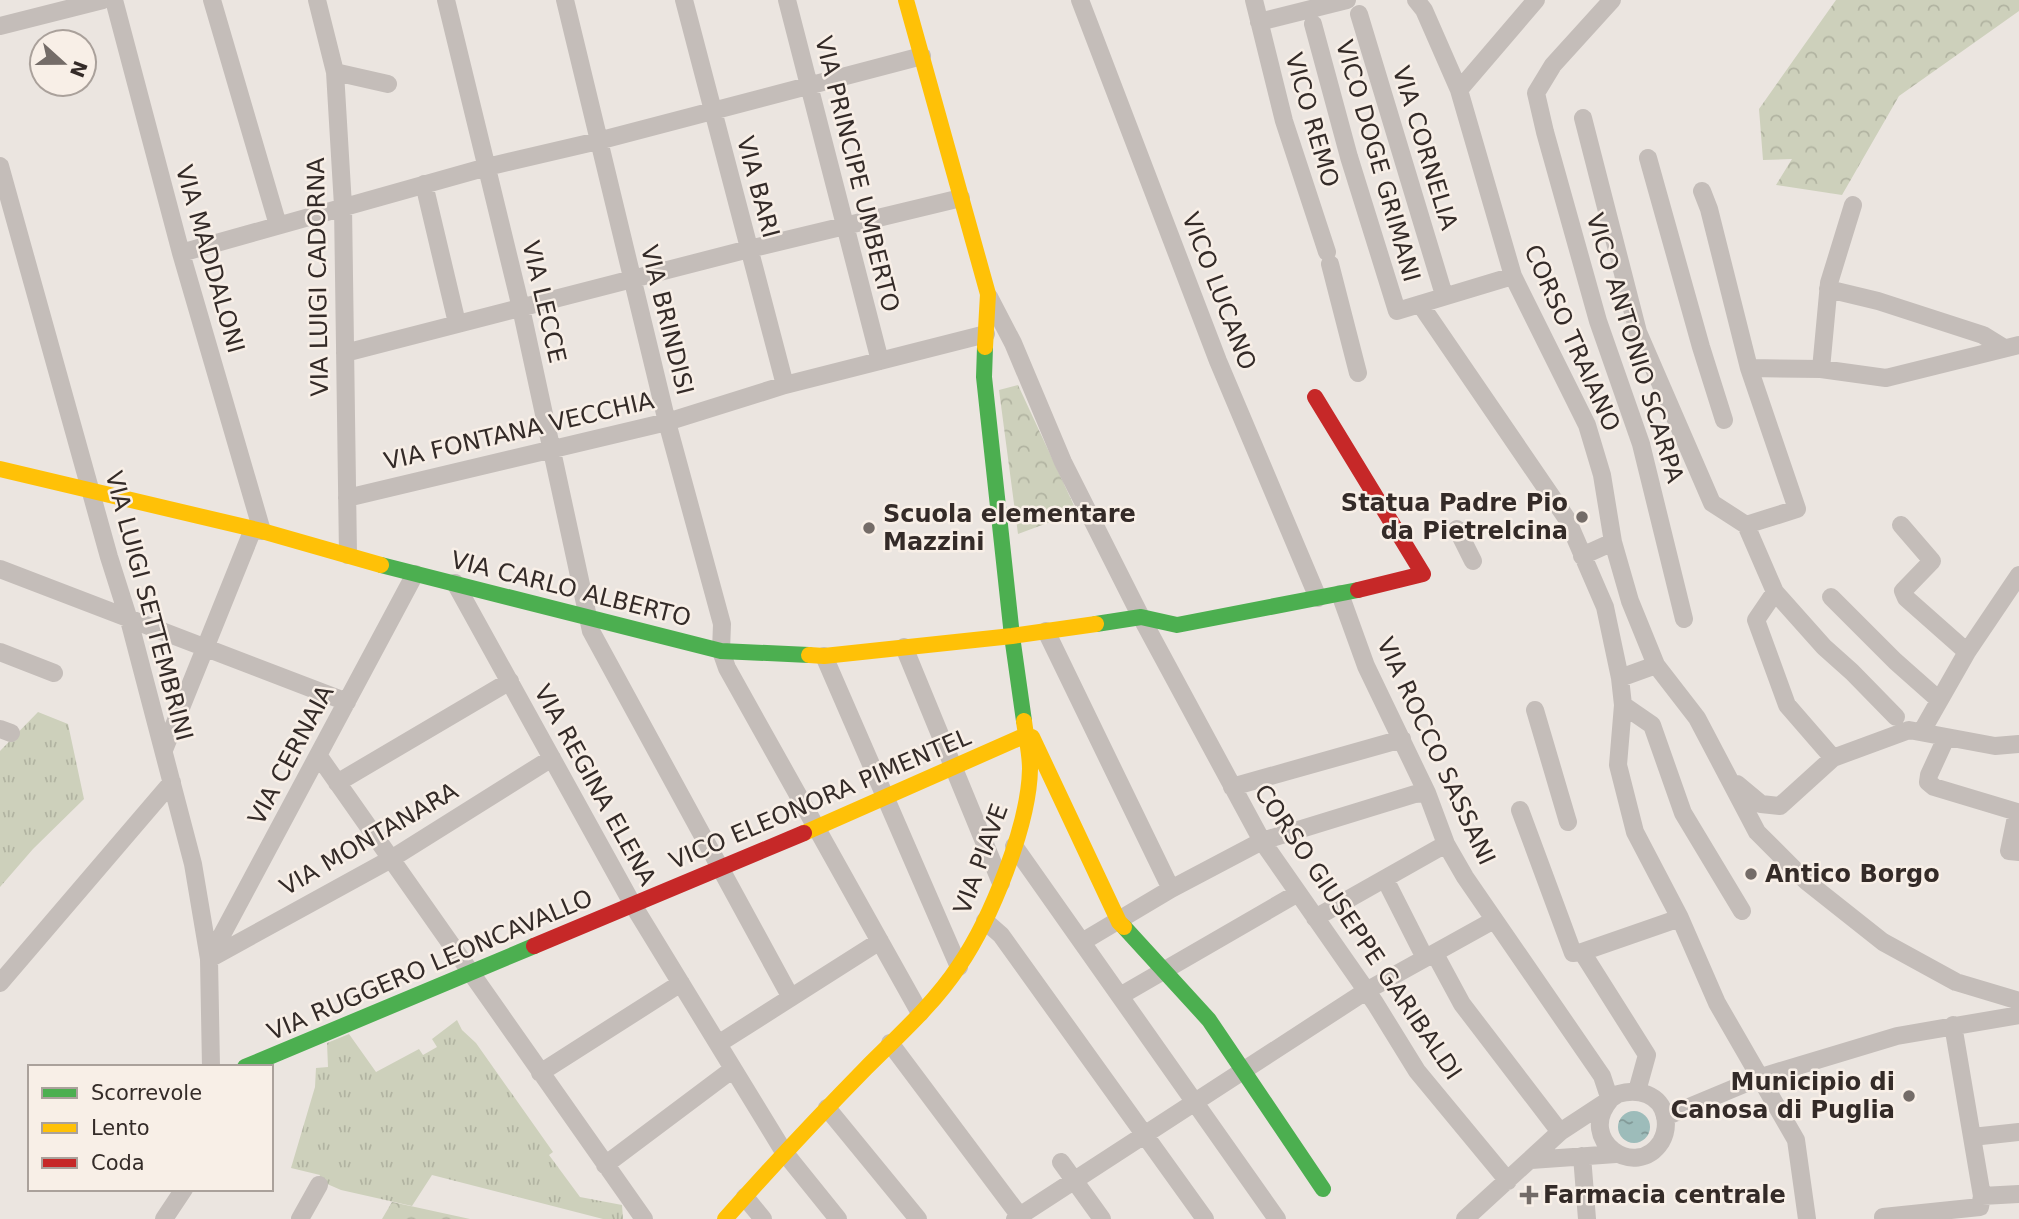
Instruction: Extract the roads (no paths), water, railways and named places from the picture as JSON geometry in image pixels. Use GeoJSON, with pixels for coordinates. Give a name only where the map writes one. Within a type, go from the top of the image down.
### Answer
{"type":"FeatureCollection","features":[{"type":"Feature","properties":{"kind":"street"},"geometry":{"type":"LineString","coordinates":[[0,26],[103,0]]}},
{"type":"Feature","properties":{"kind":"street","name":"VIA MADDALONI"},"geometry":{"type":"LineString","coordinates":[[114,0],[258,530]]}},
{"type":"Feature","properties":{"kind":"street"},"geometry":{"type":"LineString","coordinates":[[212,0],[278,225]]}},
{"type":"Feature","properties":{"kind":"street","name":"VIA LUIGI CADORNA"},"geometry":{"type":"LineString","coordinates":[[317,0],[335,72],[343,206],[348,555]]}},
{"type":"Feature","properties":{"kind":"street","name":"VIA LECCE"},"geometry":{"type":"LineString","coordinates":[[446,0],[521,308],[591,631],[790,996]]}},
{"type":"Feature","properties":{"kind":"street","name":"VIA BRINDISI"},"geometry":{"type":"LineString","coordinates":[[565,0],[631,279],[722,624],[721,651]]}},
{"type":"Feature","properties":{"kind":"street","name":"VIA BARI"},"geometry":{"type":"LineString","coordinates":[[684,0],[785,385]]}},
{"type":"Feature","properties":{"kind":"street","name":"VIA PRINCIPE UMBERTO"},"geometry":{"type":"LineString","coordinates":[[787,0],[880,361]]}},
{"type":"Feature","properties":{"kind":"street","name":"CORSO GIUSEPPE GARIBALDI"},"geometry":{"type":"LineString","coordinates":[[906,0],[988,294],[1013,343],[1063,462],[1141,617],[1262,841],[1417,1070],[1508,1181]]}},
{"type":"Feature","properties":{"kind":"street","name":"VICO LUCANO"},"geometry":{"type":"LineString","coordinates":[[1080,0],[1213,349],[1318,598]]}},
{"type":"Feature","properties":{"kind":"street","name":"VICO REMO"},"geometry":{"type":"LineString","coordinates":[[1254,0],[1284,121],[1328,258],[1358,373]]}},
{"type":"Feature","properties":{"kind":"street"},"geometry":{"type":"LineString","coordinates":[[1259,22],[1347,0]]}},
{"type":"Feature","properties":{"kind":"street"},"geometry":{"type":"LineString","coordinates":[[1459,90],[1536,0]]}},
{"type":"Feature","properties":{"kind":"street","name":"VICO ANTONIO SCARPA"},"geometry":{"type":"LineString","coordinates":[[1612,0],[1553,65],[1536,93],[1598,321],[1641,444],[1684,619]]}},
{"type":"Feature","properties":{"kind":"street","name":"CORSO TRAIANO"},"geometry":{"type":"LineString","coordinates":[[1424,3],[1459,90],[1513,276],[1587,425],[1602,475],[1613,542],[1630,601],[1656,665],[1697,718],[1757,832],[1806,881],[1884,942],[1956,982],[2016,996]]}},
{"type":"Feature","properties":{"kind":"street","name":"VIA CORNELIA"},"geometry":{"type":"LineString","coordinates":[[1359,14],[1444,295]]}},
{"type":"Feature","properties":{"kind":"street","name":"VICO DOGE GRIMANI"},"geometry":{"type":"LineString","coordinates":[[1313,24],[1349,157],[1396,311],[1420,304]]}},
{"type":"Feature","properties":{"kind":"street"},"geometry":{"type":"LineString","coordinates":[[181,253],[487,167],[598,141],[922,56]]}},
{"type":"Feature","properties":{"kind":"street"},"geometry":{"type":"LineString","coordinates":[[335,72],[388,84]]}},
{"type":"Feature","properties":{"kind":"street"},"geometry":{"type":"LineString","coordinates":[[1583,118],[1638,332],[1712,503],[1746,525],[1775,592],[1824,647],[1896,717]]}},
{"type":"Feature","properties":{"kind":"street"},"geometry":{"type":"LineString","coordinates":[[1648,158],[1685,294],[1724,420]]}},
{"type":"Feature","properties":{"kind":"street","name":"VIA LUIGI SETTEMBRINI"},"geometry":{"type":"LineString","coordinates":[[0,166],[129,620],[193,864],[209,959],[211,1065]]}},
{"type":"Feature","properties":{"kind":"street"},"geometry":{"type":"LineString","coordinates":[[424,184],[457,324]]}},
{"type":"Feature","properties":{"kind":"street"},"geometry":{"type":"LineString","coordinates":[[1702,191],[1709,209],[1748,368],[1797,509],[1746,525]]}},
{"type":"Feature","properties":{"kind":"street"},"geometry":{"type":"LineString","coordinates":[[345,353],[749,249],[961,198]]}},
{"type":"Feature","properties":{"kind":"street"},"geometry":{"type":"LineString","coordinates":[[1821,369],[1828,289],[1853,205]]}},
{"type":"Feature","properties":{"kind":"street"},"geometry":{"type":"LineString","coordinates":[[1513,276],[1420,304],[1567,519],[1605,607],[1623,705],[1618,765],[1634,832],[1680,918],[1717,1003],[1796,1140],[1807,1219]]}},
{"type":"Feature","properties":{"kind":"street"},"geometry":{"type":"LineString","coordinates":[[1828,289],[1878,301],[2011,346]]}},
{"type":"Feature","properties":{"kind":"street","name":"VIA PIAVE"},"geometry":{"type":"LineString","coordinates":[[725,1219],[784,1152],[920,1013],[959,967],[985,921],[1026,810],[1030,767],[1012,636],[984,377],[988,294]]}},
{"type":"Feature","properties":{"kind":"street","name":"VIA FONTANA VECCHIA"},"geometry":{"type":"LineString","coordinates":[[347,498],[667,422],[785,385],[986,334]]}},
{"type":"Feature","properties":{"kind":"street"},"geometry":{"type":"LineString","coordinates":[[1748,368],[1821,369],[1886,378],[2011,346]]}},
{"type":"Feature","properties":{"kind":"street"},"geometry":{"type":"LineString","coordinates":[[1141,617],[1177,625],[1340,594],[1423,574],[1315,397]]}},
{"type":"Feature","properties":{"kind":"street","name":"VIA CARLO ALBERTO"},"geometry":{"type":"LineString","coordinates":[[0,469],[258,530],[721,651],[824,656],[1012,636],[1141,617]]}},
{"type":"Feature","properties":{"kind":"street"},"geometry":{"type":"LineString","coordinates":[[1901,525],[1932,561],[1903,591],[1906,598],[1967,652]]}},
{"type":"Feature","properties":{"kind":"street"},"geometry":{"type":"LineString","coordinates":[[1457,529],[1473,561]]}},
{"type":"Feature","properties":{"kind":"street"},"geometry":{"type":"LineString","coordinates":[[164,750],[205,646],[258,530]]}},
{"type":"Feature","properties":{"kind":"street"},"geometry":{"type":"LineString","coordinates":[[1582,556],[1613,542]]}},
{"type":"Feature","properties":{"kind":"street"},"geometry":{"type":"LineString","coordinates":[[0,569],[347,702]]}},
{"type":"Feature","properties":{"kind":"street","name":"VIA CERNAIA"},"geometry":{"type":"LineString","coordinates":[[209,959],[415,573]]}},
{"type":"Feature","properties":{"kind":"street"},"geometry":{"type":"LineString","coordinates":[[1922,731],[1967,652],[2019,575]]}},
{"type":"Feature","properties":{"kind":"street","name":"VIA REGINA ELENA"},"geometry":{"type":"LineString","coordinates":[[455,583],[633,905],[784,1152],[838,1219]]}},
{"type":"Feature","properties":{"kind":"street"},"geometry":{"type":"LineString","coordinates":[[1775,592],[1756,620],[1787,705],[1833,758]]}},
{"type":"Feature","properties":{"kind":"street","name":"VIA ROCCO SASSANI"},"geometry":{"type":"LineString","coordinates":[[1340,594],[1366,666],[1427,793],[1446,844],[1494,920],[1602,1076],[1610,1100]]}},
{"type":"Feature","properties":{"kind":"street"},"geometry":{"type":"LineString","coordinates":[[1831,597],[1895,661],[1939,699]]}},
{"type":"Feature","properties":{"kind":"street"},"geometry":{"type":"LineString","coordinates":[[1605,607],[1630,601]]}},
{"type":"Feature","properties":{"kind":"street"},"geometry":{"type":"LineString","coordinates":[[1046,631],[1171,889]]}},
{"type":"Feature","properties":{"kind":"street"},"geometry":{"type":"LineString","coordinates":[[904,647],[1001,883]]}},
{"type":"Feature","properties":{"kind":"street"},"geometry":{"type":"LineString","coordinates":[[721,651],[727,668],[920,1013]]}},
{"type":"Feature","properties":{"kind":"street"},"geometry":{"type":"LineString","coordinates":[[0,652],[54,673]]}},
{"type":"Feature","properties":{"kind":"street"},"geometry":{"type":"LineString","coordinates":[[824,656],[959,967]]}},
{"type":"Feature","properties":{"kind":"street"},"geometry":{"type":"LineString","coordinates":[[1620,678],[1656,665]]}},
{"type":"Feature","properties":{"kind":"street"},"geometry":{"type":"LineString","coordinates":[[337,783],[510,681]]}},
{"type":"Feature","properties":{"kind":"street"},"geometry":{"type":"LineString","coordinates":[[1623,705],[1652,724],[1683,813],[1742,911]]}},
{"type":"Feature","properties":{"kind":"street"},"geometry":{"type":"LineString","coordinates":[[1535,710],[1568,822]]}},
{"type":"Feature","properties":{"kind":"street"},"geometry":{"type":"LineString","coordinates":[[1732,780],[1761,804],[1780,806],[1833,758],[1909,730],[1995,746],[2019,744]]}},
{"type":"Feature","properties":{"kind":"street"},"geometry":{"type":"LineString","coordinates":[[1026,735],[1032,737],[1119,922],[1209,1020],[1323,1189]]}},
{"type":"Feature","properties":{"kind":"street","name":"VICO ELEONORA PIMENTEL"},"geometry":{"type":"LineString","coordinates":[[633,905],[1026,735]]}},
{"type":"Feature","properties":{"kind":"street"},"geometry":{"type":"LineString","coordinates":[[1946,738],[1928,782],[1934,787],[2017,812],[2009,851],[2019,852]]}},
{"type":"Feature","properties":{"kind":"street"},"geometry":{"type":"LineString","coordinates":[[1233,787],[1402,739]]}},
{"type":"Feature","properties":{"kind":"street"},"geometry":{"type":"LineString","coordinates":[[318,755],[644,1219]]}},
{"type":"Feature","properties":{"kind":"street","name":"VIA MONTANARA"},"geometry":{"type":"LineString","coordinates":[[209,959],[391,859],[552,758]]}},
{"type":"Feature","properties":{"kind":"street"},"geometry":{"type":"LineString","coordinates":[[0,983],[172,782]]}},
{"type":"Feature","properties":{"kind":"street"},"geometry":{"type":"LineString","coordinates":[[1082,942],[1171,889],[1262,841],[1415,794],[1427,793]]}},
{"type":"Feature","properties":{"kind":"street"},"geometry":{"type":"LineString","coordinates":[[1520,810],[1573,953],[1680,918]]}},
{"type":"Feature","properties":{"kind":"street"},"geometry":{"type":"LineString","coordinates":[[1315,918],[1446,844]]}},
{"type":"Feature","properties":{"kind":"street"},"geometry":{"type":"LineString","coordinates":[[1014,846],[1277,1219]]}},
{"type":"Feature","properties":{"kind":"street"},"geometry":{"type":"LineString","coordinates":[[1385,878],[1430,956],[1462,1004],[1560,1132]]}},
{"type":"Feature","properties":{"kind":"street"},"geometry":{"type":"LineString","coordinates":[[1120,996],[1298,893]]}},
{"type":"Feature","properties":{"kind":"street","name":"VIA RUGGERO LEONCAVALLO"},"geometry":{"type":"LineString","coordinates":[[249,1065],[633,905]]}},
{"type":"Feature","properties":{"kind":"street"},"geometry":{"type":"LineString","coordinates":[[890,1043],[1019,1218],[1366,991],[1494,920]]}},
{"type":"Feature","properties":{"kind":"street"},"geometry":{"type":"LineString","coordinates":[[985,921],[1001,934],[1205,1219]]}},
{"type":"Feature","properties":{"kind":"street"},"geometry":{"type":"LineString","coordinates":[[718,1044],[880,941]]}},
{"type":"Feature","properties":{"kind":"street"},"geometry":{"type":"LineString","coordinates":[[1582,952],[1647,1055],[1637,1091]]}},
{"type":"Feature","properties":{"kind":"street"},"geometry":{"type":"LineString","coordinates":[[540,1073],[681,983]]}},
{"type":"Feature","properties":{"kind":"street"},"geometry":{"type":"LineString","coordinates":[[1665,1117],[1760,1077],[1897,1036],[2019,1015]]}},
{"type":"Feature","properties":{"kind":"street"},"geometry":{"type":"LineString","coordinates":[[1883,1217],[1980,1207],[1982,1196],[1953,1026]]}},
{"type":"Feature","properties":{"kind":"street"},"geometry":{"type":"LineString","coordinates":[[605,1165],[733,1069]]}},
{"type":"Feature","properties":{"kind":"street"},"geometry":{"type":"LineString","coordinates":[[1476,1215],[1508,1181],[1560,1132],[1627,1091],[1645,1093],[1658,1102],[1665,1117],[1664,1136],[1653,1151],[1635,1158],[1616,1154],[1531,1160]]}},
{"type":"Feature","properties":{"kind":"street"},"geometry":{"type":"LineString","coordinates":[[1610,1100],[1603,1108],[1599,1128],[1602,1139],[1616,1154]]}},
{"type":"Feature","properties":{"kind":"street"},"geometry":{"type":"LineString","coordinates":[[827,1108],[918,1219]]}},
{"type":"Feature","properties":{"kind":"street"},"geometry":{"type":"LineString","coordinates":[[1972,1137],[2019,1132]]}},
{"type":"Feature","properties":{"kind":"street"},"geometry":{"type":"LineString","coordinates":[[1582,1156],[1587,1219]]}},
{"type":"Feature","properties":{"kind":"street"},"geometry":{"type":"LineString","coordinates":[[1061,1162],[1102,1219]]}},
{"type":"Feature","properties":{"kind":"street"},"geometry":{"type":"LineString","coordinates":[[300,1219],[319,1185]]}},
{"type":"Feature","properties":{"kind":"street"},"geometry":{"type":"LineString","coordinates":[[164,1219],[183,1191]]}},
{"type":"Feature","properties":{"kind":"street"},"geometry":{"type":"LineString","coordinates":[[1982,1196],[2019,1194]]}},
{"type":"Feature","properties":{"kind":"street"},"geometry":{"type":"LineString","coordinates":[[745,1197],[763,1219]]}},
{"type":"Feature","properties":{"kind":"water"},"geometry":{"type":"Polygon","coordinates":[[[1634,1111],[1645,1116],[1650,1127],[1645,1138],[1634,1143],[1623,1138],[1618,1127],[1623,1116],[1634,1111]]]}},
{"type":"Feature","properties":{"kind":"place","name":"Statua Padre Pio da Pietrelcina"},"geometry":{"type":"Point","coordinates":[1582,517]}},
{"type":"Feature","properties":{"kind":"place","name":"Scuola elementare Mazzini"},"geometry":{"type":"Point","coordinates":[869,528]}},
{"type":"Feature","properties":{"kind":"place","name":"Antico Borgo"},"geometry":{"type":"Point","coordinates":[1751,874]}},
{"type":"Feature","properties":{"kind":"place","name":"Municipio di Canosa di Puglia"},"geometry":{"type":"Point","coordinates":[1909,1096]}},
{"type":"Feature","properties":{"kind":"place","name":"Farmacia centrale"},"geometry":{"type":"Point","coordinates":[1529,1195]}}]}
